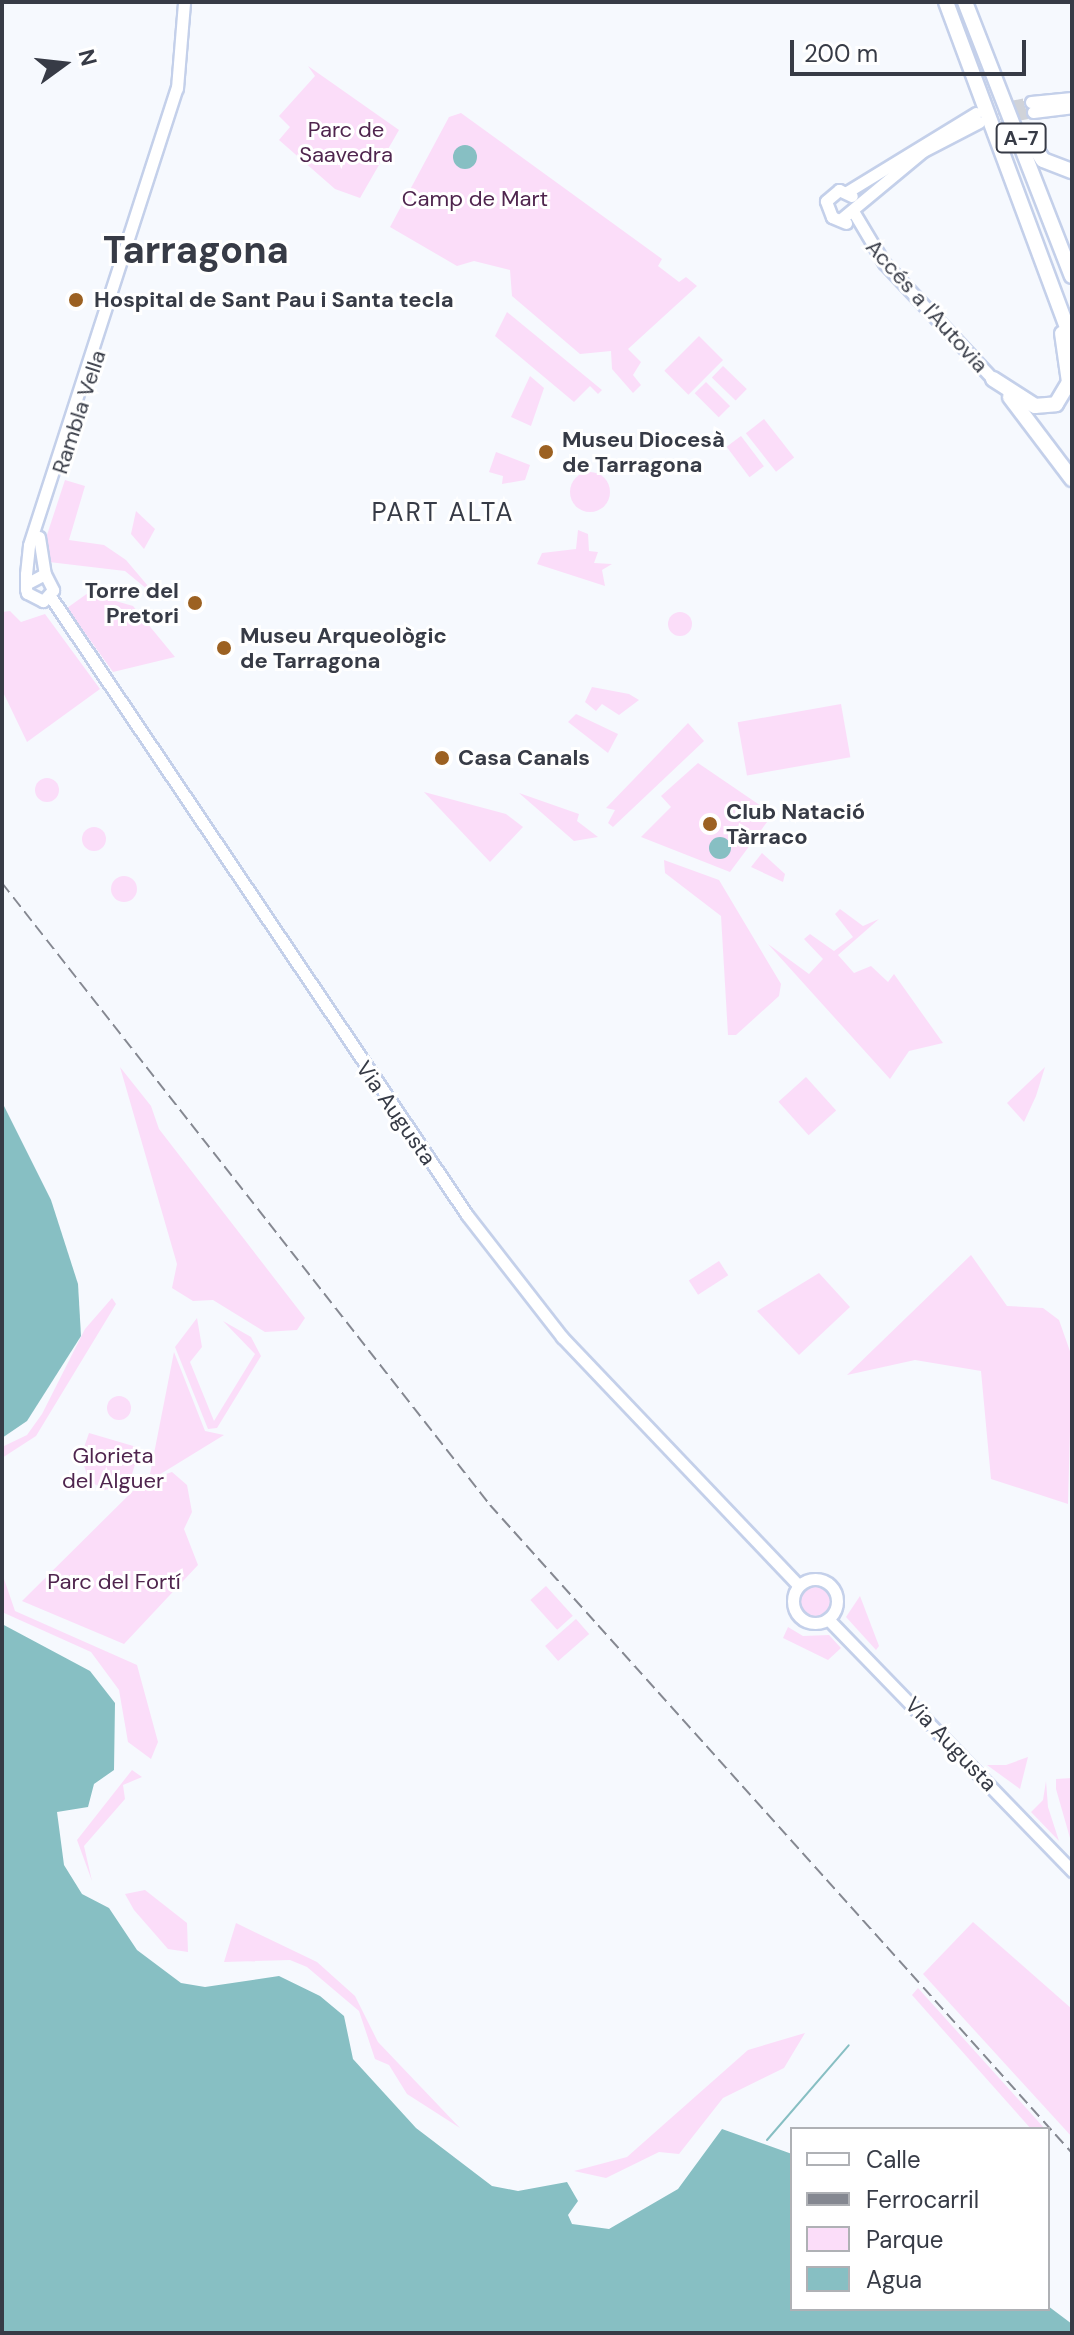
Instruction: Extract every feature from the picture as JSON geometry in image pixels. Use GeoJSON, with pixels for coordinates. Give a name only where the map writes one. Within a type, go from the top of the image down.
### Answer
{"type":"FeatureCollection","features":[{"type":"Feature","properties":{"kind":"highway","name":"A-7"},"geometry":{"type":"LineString","coordinates":[[946,2],[1044,251],[1072,341]]}},
{"type":"Feature","properties":{"kind":"highway","name":"A-7"},"geometry":{"type":"LineString","coordinates":[[967,10],[1072,276]]}},
{"type":"Feature","properties":{"kind":"highway"},"geometry":{"type":"LineString","coordinates":[[967,10],[1033,147],[1043,160],[1072,171]]}},
{"type":"Feature","properties":{"kind":"highway"},"geometry":{"type":"LineString","coordinates":[[993,379],[1035,406],[1056,404],[1068,389],[1044,251]]}},
{"type":"Feature","properties":{"kind":"highway"},"geometry":{"type":"LineString","coordinates":[[993,379],[1047,437],[1072,479]]}},
{"type":"Feature","properties":{"kind":"main road"},"geometry":{"type":"LineString","coordinates":[[150,172],[184,66],[185,2]]}},
{"type":"Feature","properties":{"kind":"main road","name":"Rambla Vella"},"geometry":{"type":"LineString","coordinates":[[26,584],[29,545],[184,66]]}},
{"type":"Feature","properties":{"kind":"main road","name":"Rambla Vella"},"geometry":{"type":"LineString","coordinates":[[50,596],[53,585],[45,574],[37,542],[184,66]]}},
{"type":"Feature","properties":{"kind":"main road"},"geometry":{"type":"LineString","coordinates":[[1072,98],[1032,107],[1072,107]]}},
{"type":"Feature","properties":{"kind":"main road"},"geometry":{"type":"LineString","coordinates":[[840,220],[923,151],[977,118],[826,201],[840,220],[861,232]]}},
{"type":"Feature","properties":{"kind":"main road"},"geometry":{"type":"LineString","coordinates":[[847,192],[861,232]]}},
{"type":"Feature","properties":{"kind":"main road","name":"Accés a l'Autovia"},"geometry":{"type":"LineString","coordinates":[[861,232],[993,379]]}},
{"type":"Feature","properties":{"kind":"main road"},"geometry":{"type":"LineString","coordinates":[[45,574],[26,584],[34,600],[50,596]]}},
{"type":"Feature","properties":{"kind":"main road","name":"Via Augusta"},"geometry":{"type":"LineString","coordinates":[[50,596],[467,1215],[562,1337],[798,1585]]}},
{"type":"Feature","properties":{"kind":"main road"},"geometry":{"type":"LineString","coordinates":[[813,1578],[832,1586],[837,1602],[828,1619],[815,1623],[797,1615],[792,1599],[798,1585],[813,1578]]}},
{"type":"Feature","properties":{"kind":"main road","name":"Via Augusta"},"geometry":{"type":"LineString","coordinates":[[828,1619],[1072,1871]]}},
{"type":"Feature","properties":{"kind":"green space","name":"Parc de Saavedra"},"geometry":{"type":"Polygon","coordinates":[[[308,66],[399,130],[360,198],[335,189],[279,140],[290,127],[279,116],[315,76],[308,66]]]}},
{"type":"Feature","properties":{"kind":"green space","name":"Camp de Mart"},"geometry":{"type":"Polygon","coordinates":[[[461,113],[662,259],[658,266],[679,282],[686,277],[697,286],[628,349],[641,362],[633,375],[641,385],[633,393],[612,369],[611,351],[580,354],[512,296],[510,270],[474,261],[457,266],[390,227],[449,117],[461,113]]]}},
{"type":"Feature","properties":{"kind":"green space"},"geometry":{"type":"Polygon","coordinates":[[[507,312],[602,390],[598,394],[590,386],[574,402],[495,336],[507,312]]]}},
{"type":"Feature","properties":{"kind":"green space"},"geometry":{"type":"Polygon","coordinates":[[[699,336],[723,360],[688,395],[664,371],[699,336]]]}},
{"type":"Feature","properties":{"kind":"green space"},"geometry":{"type":"Polygon","coordinates":[[[723,366],[747,389],[736,400],[712,378],[723,366]]]}},
{"type":"Feature","properties":{"kind":"green space"},"geometry":{"type":"Polygon","coordinates":[[[530,376],[544,388],[531,426],[511,417],[530,376]]]}},
{"type":"Feature","properties":{"kind":"green space"},"geometry":{"type":"Polygon","coordinates":[[[706,382],[730,406],[719,417],[695,393],[706,382]]]}},
{"type":"Feature","properties":{"kind":"green space"},"geometry":{"type":"Polygon","coordinates":[[[764,419],[794,458],[776,472],[746,433],[764,419]]]}},
{"type":"Feature","properties":{"kind":"green space"},"geometry":{"type":"Polygon","coordinates":[[[741,436],[764,466],[749,477],[727,447],[741,436]]]}},
{"type":"Feature","properties":{"kind":"green space"},"geometry":{"type":"Polygon","coordinates":[[[496,452],[530,465],[525,480],[502,484],[503,476],[489,472],[496,452]]]}},
{"type":"Feature","properties":{"kind":"green space"},"geometry":{"type":"Polygon","coordinates":[[[590,472],[604,478],[610,492],[604,506],[590,512],[576,506],[570,492],[576,478],[590,472]]]}},
{"type":"Feature","properties":{"kind":"green space"},"geometry":{"type":"Polygon","coordinates":[[[65,480],[85,486],[69,540],[104,545],[126,560],[159,599],[125,571],[49,562],[44,544],[65,480]]]}},
{"type":"Feature","properties":{"kind":"green space"},"geometry":{"type":"Polygon","coordinates":[[[136,511],[155,529],[144,549],[131,534],[136,511]]]}},
{"type":"Feature","properties":{"kind":"green space"},"geometry":{"type":"Polygon","coordinates":[[[578,530],[588,534],[589,551],[598,552],[594,563],[612,564],[602,570],[605,586],[537,564],[542,553],[576,549],[578,530]]]}},
{"type":"Feature","properties":{"kind":"green space"},"geometry":{"type":"Polygon","coordinates":[[[88,593],[133,606],[175,657],[113,672],[67,608],[88,593]]]}},
{"type":"Feature","properties":{"kind":"green space"},"geometry":{"type":"Polygon","coordinates":[[[10,611],[21,622],[45,614],[100,689],[27,742],[2,690],[2,612],[10,611]]]}},
{"type":"Feature","properties":{"kind":"green space"},"geometry":{"type":"Polygon","coordinates":[[[675,612],[685,612],[692,619],[692,629],[685,636],[675,636],[668,629],[668,619],[675,612]]]}},
{"type":"Feature","properties":{"kind":"green space"},"geometry":{"type":"Polygon","coordinates":[[[592,687],[629,694],[639,700],[619,715],[602,704],[596,711],[585,702],[592,687]]]}},
{"type":"Feature","properties":{"kind":"green space"},"geometry":{"type":"Polygon","coordinates":[[[841,704],[850,757],[747,775],[738,722],[841,704]]]}},
{"type":"Feature","properties":{"kind":"green space"},"geometry":{"type":"Polygon","coordinates":[[[576,714],[618,734],[608,753],[568,722],[576,714]]]}},
{"type":"Feature","properties":{"kind":"green space"},"geometry":{"type":"Polygon","coordinates":[[[688,723],[704,741],[613,827],[608,823],[615,810],[606,808],[688,723]]]}},
{"type":"Feature","properties":{"kind":"green space","name":"Club Natació Tàrraco"},"geometry":{"type":"Polygon","coordinates":[[[698,763],[773,814],[730,872],[641,837],[671,807],[661,796],[698,763]]]}},
{"type":"Feature","properties":{"kind":"green space"},"geometry":{"type":"Polygon","coordinates":[[[47,778],[55,782],[59,790],[55,798],[47,802],[39,798],[35,790],[39,782],[47,778]]]}},
{"type":"Feature","properties":{"kind":"green space"},"geometry":{"type":"Polygon","coordinates":[[[424,792],[506,814],[523,827],[490,862],[424,792]]]}},
{"type":"Feature","properties":{"kind":"green space"},"geometry":{"type":"Polygon","coordinates":[[[519,793],[579,814],[577,821],[598,837],[574,841],[519,793]]]}},
{"type":"Feature","properties":{"kind":"green space"},"geometry":{"type":"Polygon","coordinates":[[[94,827],[102,831],[106,839],[102,847],[94,851],[86,847],[82,839],[86,831],[94,827]]]}},
{"type":"Feature","properties":{"kind":"green space"},"geometry":{"type":"Polygon","coordinates":[[[762,853],[785,874],[783,882],[751,867],[762,853]]]}},
{"type":"Feature","properties":{"kind":"green space"},"geometry":{"type":"Polygon","coordinates":[[[664,860],[719,880],[781,984],[779,996],[736,1035],[728,1035],[721,916],[665,873],[664,860]]]}},
{"type":"Feature","properties":{"kind":"green space"},"geometry":{"type":"Polygon","coordinates":[[[124,876],[133,880],[137,889],[133,898],[124,902],[115,898],[111,889],[115,880],[124,876]]]}},
{"type":"Feature","properties":{"kind":"green space"},"geometry":{"type":"Polygon","coordinates":[[[840,909],[863,926],[879,919],[838,955],[854,973],[871,966],[888,982],[894,974],[943,1043],[909,1051],[890,1079],[768,944],[809,974],[823,959],[804,939],[810,934],[834,951],[853,937],[835,914],[840,909]]]}},
{"type":"Feature","properties":{"kind":"green space"},"geometry":{"type":"Polygon","coordinates":[[[120,1067],[151,1106],[159,1129],[305,1318],[297,1330],[265,1332],[213,1300],[193,1301],[172,1288],[177,1264],[120,1067]]]}},
{"type":"Feature","properties":{"kind":"green space"},"geometry":{"type":"Polygon","coordinates":[[[1045,1067],[1036,1096],[1024,1122],[1007,1103],[1045,1067]]]}},
{"type":"Feature","properties":{"kind":"green space"},"geometry":{"type":"Polygon","coordinates":[[[806,1077],[836,1110],[809,1135],[779,1102],[806,1077]]]}},
{"type":"Feature","properties":{"kind":"green space"},"geometry":{"type":"Polygon","coordinates":[[[971,1255],[1007,1306],[1043,1308],[1059,1320],[1072,1357],[1068,1504],[991,1479],[981,1371],[915,1360],[847,1375],[971,1255]]]}},
{"type":"Feature","properties":{"kind":"green space"},"geometry":{"type":"Polygon","coordinates":[[[719,1261],[728,1275],[698,1295],[689,1281],[719,1261]]]}},
{"type":"Feature","properties":{"kind":"green space"},"geometry":{"type":"Polygon","coordinates":[[[819,1273],[850,1307],[799,1355],[757,1311],[819,1273]]]}},
{"type":"Feature","properties":{"kind":"green space"},"geometry":{"type":"Polygon","coordinates":[[[112,1298],[116,1304],[36,1436],[2,1458],[2,1447],[27,1435],[42,1414],[85,1329],[112,1298]]]}},
{"type":"Feature","properties":{"kind":"green space"},"geometry":{"type":"Polygon","coordinates":[[[197,1318],[202,1347],[190,1362],[214,1421],[255,1354],[223,1321],[251,1337],[261,1356],[217,1428],[208,1429],[175,1347],[197,1318]]]}},
{"type":"Feature","properties":{"kind":"green space","name":"Parc del Fortí"},"geometry":{"type":"Polygon","coordinates":[[[174,1352],[205,1431],[224,1435],[154,1478],[172,1472],[187,1485],[192,1512],[184,1529],[198,1565],[124,1644],[22,1601],[150,1474],[174,1352]]]}},
{"type":"Feature","properties":{"kind":"green space"},"geometry":{"type":"Polygon","coordinates":[[[119,1396],[130,1403],[131,1408],[124,1419],[119,1420],[108,1413],[107,1408],[114,1397],[119,1396]]]}},
{"type":"Feature","properties":{"kind":"green space","name":"Glorieta del Alguer"},"geometry":{"type":"Polygon","coordinates":[[[89,1433],[140,1448],[129,1484],[105,1490],[89,1481],[81,1456],[89,1433]]]}},
{"type":"Feature","properties":{"kind":"green space"},"geometry":{"type":"Polygon","coordinates":[[[2,1573],[15,1611],[137,1665],[158,1742],[151,1759],[128,1742],[119,1690],[91,1652],[2,1612],[2,1573]]]}},
{"type":"Feature","properties":{"kind":"green space"},"geometry":{"type":"Polygon","coordinates":[[[814,1585],[825,1590],[830,1601],[825,1612],[814,1617],[803,1612],[798,1601],[803,1590],[814,1585]]]}},
{"type":"Feature","properties":{"kind":"green space"},"geometry":{"type":"Polygon","coordinates":[[[546,1586],[573,1616],[557,1630],[530,1600],[546,1586]]]}},
{"type":"Feature","properties":{"kind":"green space"},"geometry":{"type":"Polygon","coordinates":[[[860,1596],[879,1646],[876,1650],[846,1617],[860,1596]]]}},
{"type":"Feature","properties":{"kind":"green space"},"geometry":{"type":"Polygon","coordinates":[[[576,1619],[589,1634],[558,1661],[545,1646],[576,1619]]]}},
{"type":"Feature","properties":{"kind":"green space"},"geometry":{"type":"Polygon","coordinates":[[[788,1627],[803,1636],[829,1635],[841,1648],[828,1660],[783,1638],[788,1627]]]}},
{"type":"Feature","properties":{"kind":"green space"},"geometry":{"type":"Polygon","coordinates":[[[1028,1757],[1020,1789],[987,1765],[1006,1765],[1028,1757]]]}},
{"type":"Feature","properties":{"kind":"green space"},"geometry":{"type":"Polygon","coordinates":[[[132,1770],[142,1777],[123,1785],[125,1799],[84,1846],[92,1881],[77,1840],[132,1770]]]}},
{"type":"Feature","properties":{"kind":"green space"},"geometry":{"type":"Polygon","coordinates":[[[1072,1778],[1072,1845],[1056,1779],[1072,1778]]]}},
{"type":"Feature","properties":{"kind":"green space"},"geometry":{"type":"Polygon","coordinates":[[[1046,1781],[1048,1807],[1059,1841],[1031,1812],[1043,1800],[1046,1781]]]}},
{"type":"Feature","properties":{"kind":"green space"},"geometry":{"type":"Polygon","coordinates":[[[145,1890],[187,1923],[188,1952],[168,1949],[134,1910],[125,1894],[145,1890]]]}},
{"type":"Feature","properties":{"kind":"green space"},"geometry":{"type":"Polygon","coordinates":[[[973,1922],[1072,2009],[1072,2137],[923,1974],[973,1922]]]}},
{"type":"Feature","properties":{"kind":"green space"},"geometry":{"type":"Polygon","coordinates":[[[236,1923],[317,1962],[355,1996],[378,2042],[460,2128],[407,2094],[389,2065],[375,2059],[359,2011],[307,1967],[290,1960],[224,1962],[236,1923]]]}},
{"type":"Feature","properties":{"kind":"green space"},"geometry":{"type":"Polygon","coordinates":[[[918,1988],[1043,2127],[1029,2127],[912,1995],[918,1988]]]}},
{"type":"Feature","properties":{"kind":"green space"},"geometry":{"type":"Polygon","coordinates":[[[805,2033],[784,2068],[723,2098],[679,2154],[659,2152],[606,2178],[574,2171],[627,2157],[748,2050],[805,2033]]]}},
{"type":"Feature","properties":{"kind":"water"},"geometry":{"type":"Polygon","coordinates":[[[465,145],[474,148],[477,157],[474,166],[465,169],[456,166],[453,157],[456,148],[465,145]]]}},
{"type":"Feature","properties":{"kind":"water"},"geometry":{"type":"Polygon","coordinates":[[[716,837],[724,837],[731,848],[724,859],[716,859],[709,852],[709,844],[716,837]]]}},
{"type":"Feature","properties":{"kind":"water"},"geometry":{"type":"Polygon","coordinates":[[[2,1102],[51,1200],[78,1284],[81,1336],[27,1421],[2,1438],[2,1102]]]}},
{"type":"Feature","properties":{"kind":"water"},"geometry":{"type":"Polygon","coordinates":[[[2,1624],[90,1671],[115,1703],[114,1770],[94,1784],[88,1807],[57,1812],[64,1865],[82,1894],[109,1908],[137,1950],[181,1983],[205,1987],[279,1976],[320,1996],[344,2016],[353,2059],[416,2128],[492,2186],[518,2191],[567,2182],[578,2201],[568,2215],[572,2224],[609,2229],[678,2189],[722,2129],[790,2153],[790,2311],[1050,2311],[1050,2308],[1072,2324],[1072,2333],[2,2333],[2,1624]]]}},
{"type":"Feature","properties":{"kind":"waterway"},"geometry":{"type":"LineString","coordinates":[[767,2140],[849,2045]]}},
{"type":"Feature","properties":{"kind":"tunnel"},"geometry":{"type":"LineString","coordinates":[[981,112],[1031,102]]}},
{"type":"Feature","properties":{"kind":"tunnel"},"geometry":{"type":"LineString","coordinates":[[984,121],[1033,112]]}},
{"type":"Feature","properties":{"kind":"railway"},"geometry":{"type":"LineString","coordinates":[[2,883],[490,1505],[1049,2127]]}},
{"type":"Feature","properties":{"kind":"railway"},"geometry":{"type":"LineString","coordinates":[[1050,2129],[1072,2153]]}},
{"type":"Feature","properties":{"kind":"place","name":"Hospital de Sant Pau i Santa tecla"},"geometry":{"type":"Point","coordinates":[76,300]}},
{"type":"Feature","properties":{"kind":"place","name":"Museu Diocesà de Tarragona"},"geometry":{"type":"Point","coordinates":[546,452]}},
{"type":"Feature","properties":{"kind":"place","name":"Torre del Pretori"},"geometry":{"type":"Point","coordinates":[195,603]}},
{"type":"Feature","properties":{"kind":"place","name":"Museu Arqueològic de Tarragona"},"geometry":{"type":"Point","coordinates":[224,648]}},
{"type":"Feature","properties":{"kind":"place","name":"Casa Canals"},"geometry":{"type":"Point","coordinates":[442,758]}},
{"type":"Feature","properties":{"kind":"place","name":"Club Natació Tàrraco"},"geometry":{"type":"Point","coordinates":[710,824]}},
{"type":"Feature","properties":{"kind":"district","name":"Tarragona"},"geometry":{"type":"Point","coordinates":[196,251]}},
{"type":"Feature","properties":{"kind":"district","name":"PART ALTA"},"geometry":{"type":"Point","coordinates":[443,513]}}]}
